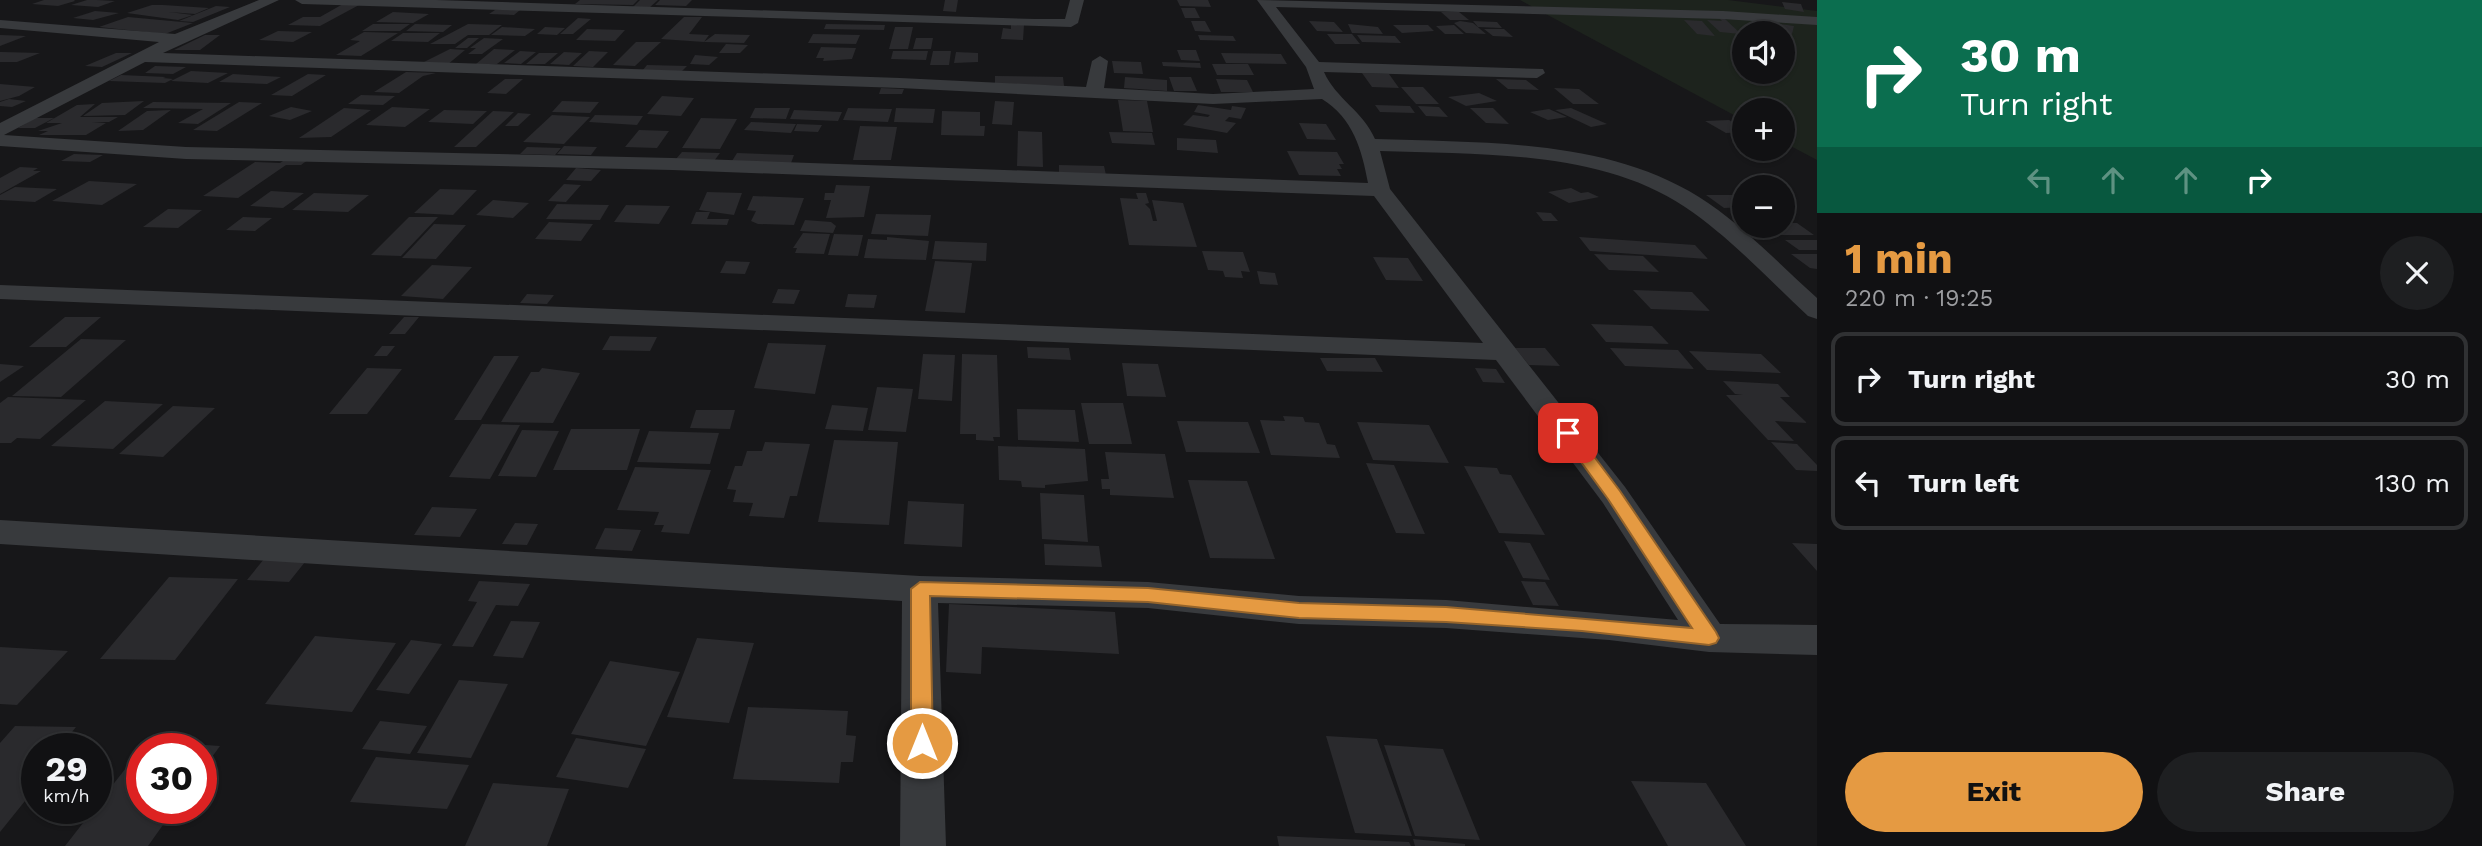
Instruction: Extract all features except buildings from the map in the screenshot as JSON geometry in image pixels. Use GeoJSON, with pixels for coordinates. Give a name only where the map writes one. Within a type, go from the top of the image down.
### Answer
{"type":"FeatureCollection","features":[{"type":"Feature","properties":{"kind":"street"},"geometry":{"type":"LineString","coordinates":[[0,130],[179,39],[232,14],[272,0]]}},
{"type":"Feature","properties":{"kind":"street"},"geometry":{"type":"LineString","coordinates":[[302,0],[1035,23],[1071,23],[1077,0]]}},
{"type":"Feature","properties":{"kind":"street"},"geometry":{"type":"LineString","coordinates":[[1757,0],[1779,18]]}},
{"type":"Feature","properties":{"kind":"street"},"geometry":{"type":"LineString","coordinates":[[1264,1],[1817,21]]}},
{"type":"Feature","properties":{"kind":"street"},"geometry":{"type":"LineString","coordinates":[[1264,1],[1314,67],[1325,94]]}},
{"type":"Feature","properties":{"kind":"street"},"geometry":{"type":"LineString","coordinates":[[0,24],[179,39]]}},
{"type":"Feature","properties":{"kind":"street"},"geometry":{"type":"LineString","coordinates":[[145,57],[1213,99],[1325,94],[1343,103],[1370,145],[1380,190],[1507,352],[1614,495],[1709,638]]}},
{"type":"Feature","properties":{"kind":"street"},"geometry":{"type":"LineString","coordinates":[[1094,93],[1100,61]]}},
{"type":"Feature","properties":{"kind":"street"},"geometry":{"type":"LineString","coordinates":[[1314,67],[1537,73]]}},
{"type":"Feature","properties":{"kind":"street"},"geometry":{"type":"LineString","coordinates":[[0,114],[26,118]]}},
{"type":"Feature","properties":{"kind":"street"},"geometry":{"type":"LineString","coordinates":[[0,140],[214,154],[672,164],[961,177],[1380,190]]}},
{"type":"Feature","properties":{"kind":"street"},"geometry":{"type":"LineString","coordinates":[[1370,145],[1496,151],[1568,158],[1642,179],[1671,190],[1730,229],[1817,311]]}},
{"type":"Feature","properties":{"kind":"street"},"geometry":{"type":"LineString","coordinates":[[0,292],[1507,352]]}},
{"type":"Feature","properties":{"kind":"street"},"geometry":{"type":"LineString","coordinates":[[0,532],[920,589],[1148,595],[1299,610],[1446,614],[1582,624],[1709,638],[1817,640]]}},
{"type":"Feature","properties":{"kind":"street"},"geometry":{"type":"LineString","coordinates":[[920,589],[923,846]]}},
{"type":"Feature","properties":{"kind":"shaded area"},"geometry":{"type":"Polygon","coordinates":[[[1520,0],[1728,0],[1817,11],[1817,160],[1795,148],[1795,98],[1732,98],[1732,114],[1520,0]]]}},
{"type":"Feature","properties":{"kind":"route"},"geometry":{"type":"LineString","coordinates":[[922,743],[920,589],[1148,595],[1299,610],[1368,614],[1446,614],[1609,626],[1709,638],[1614,495],[1568,433]]}}]}
